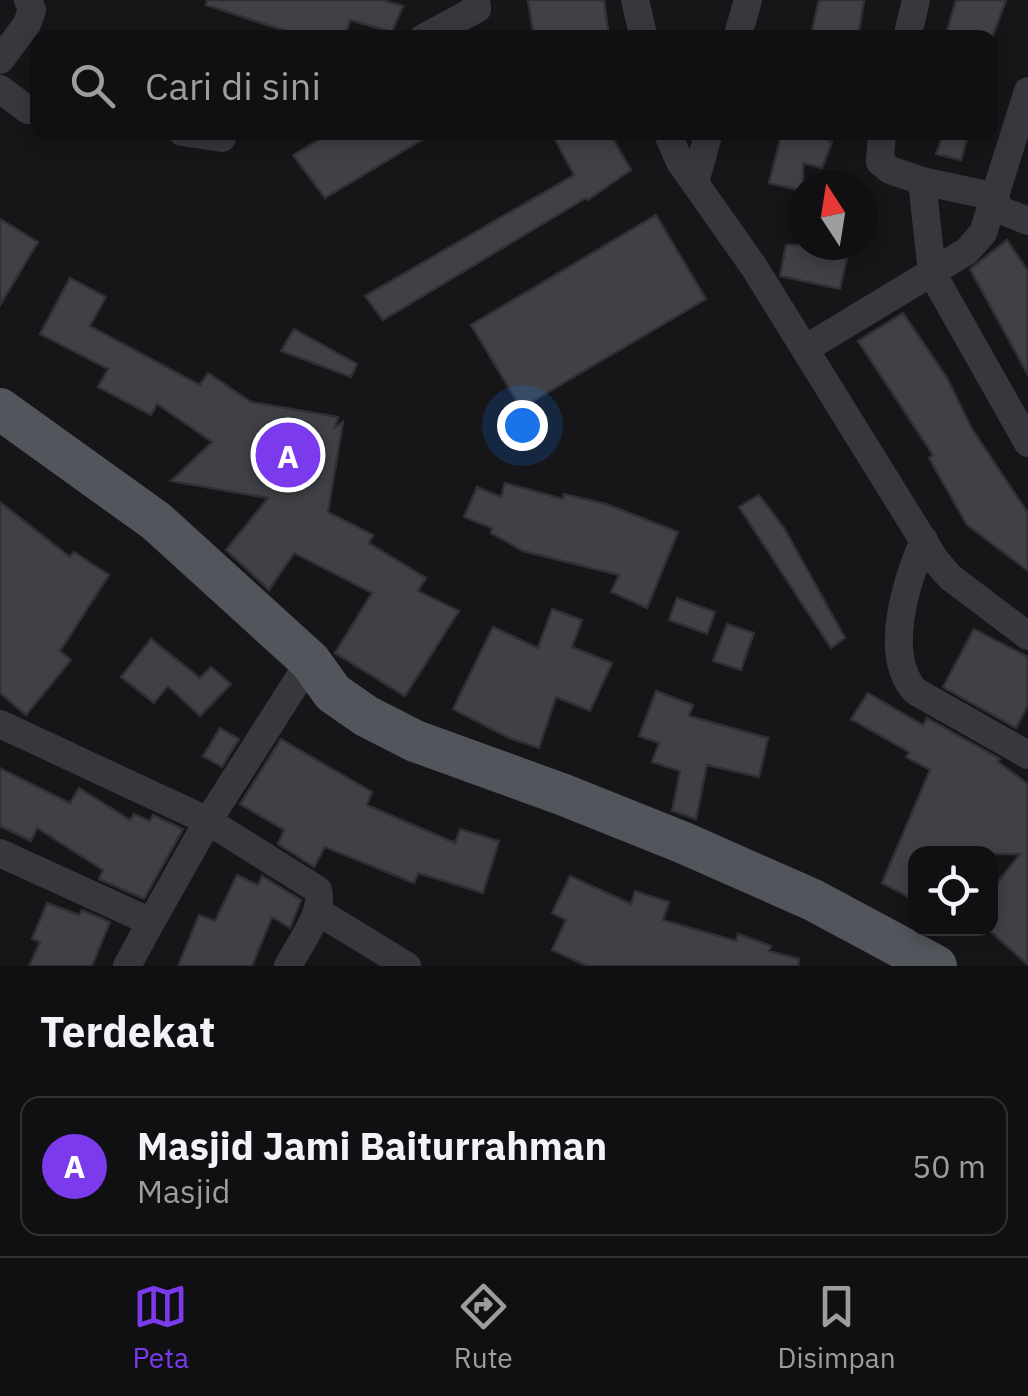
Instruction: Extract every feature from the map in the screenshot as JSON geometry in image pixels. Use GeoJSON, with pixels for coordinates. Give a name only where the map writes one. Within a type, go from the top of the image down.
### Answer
{"type":"FeatureCollection","features":[{"type":"Feature","properties":{"kind":"main road"},"geometry":{"type":"LineString","coordinates":[[0,409],[156,521],[310,662],[333,693],[366,716],[415,740],[564,794],[700,850],[812,900],[936,966]]}},
{"type":"Feature","properties":{"kind":"street"},"geometry":{"type":"LineString","coordinates":[[0,60],[27,24],[32,10],[28,0]]}},
{"type":"Feature","properties":{"kind":"street"},"geometry":{"type":"LineString","coordinates":[[635,0],[642,30]]}},
{"type":"Feature","properties":{"kind":"street"},"geometry":{"type":"LineString","coordinates":[[739,30],[748,0]]}},
{"type":"Feature","properties":{"kind":"street"},"geometry":{"type":"LineString","coordinates":[[909,30],[916,0]]}},
{"type":"Feature","properties":{"kind":"street"},"geometry":{"type":"LineString","coordinates":[[436,30],[477,5],[482,30]]}},
{"type":"Feature","properties":{"kind":"street"},"geometry":{"type":"LineString","coordinates":[[0,89],[30,110]]}},
{"type":"Feature","properties":{"kind":"street"},"geometry":{"type":"LineString","coordinates":[[805,349],[966,251],[983,234],[1028,91]]}},
{"type":"Feature","properties":{"kind":"street"},"geometry":{"type":"LineString","coordinates":[[670,140],[680,162],[805,349],[936,561],[950,577],[1028,636]]}},
{"type":"Feature","properties":{"kind":"street"},"geometry":{"type":"LineString","coordinates":[[695,182],[707,140]]}},
{"type":"Feature","properties":{"kind":"street"},"geometry":{"type":"LineString","coordinates":[[881,140],[880,162],[890,170],[995,202],[1028,221]]}},
{"type":"Feature","properties":{"kind":"street"},"geometry":{"type":"LineString","coordinates":[[922,181],[932,272],[1028,443]]}},
{"type":"Feature","properties":{"kind":"street"},"geometry":{"type":"LineString","coordinates":[[924,540],[912,569],[902,616],[900,659],[906,680],[916,691],[1028,756]]}},
{"type":"Feature","properties":{"kind":"street"},"geometry":{"type":"LineString","coordinates":[[127,966],[208,821],[310,662]]}},
{"type":"Feature","properties":{"kind":"street"},"geometry":{"type":"LineString","coordinates":[[0,724],[208,821],[311,884],[321,898],[288,966]]}},
{"type":"Feature","properties":{"kind":"street"},"geometry":{"type":"LineString","coordinates":[[0,854],[151,922]]}},
{"type":"Feature","properties":{"kind":"street"},"geometry":{"type":"LineString","coordinates":[[317,911],[407,966]]}},
{"type":"Feature","properties":{"kind":"building"},"geometry":{"type":"Polygon","coordinates":[[[207,0],[382,0],[403,6],[393,30],[350,20],[347,30],[283,30],[206,5],[207,0]]]}},
{"type":"Feature","properties":{"kind":"building"},"geometry":{"type":"Polygon","coordinates":[[[528,0],[604,0],[608,30],[533,30],[528,0]]]}},
{"type":"Feature","properties":{"kind":"building"},"geometry":{"type":"Polygon","coordinates":[[[819,0],[864,0],[859,30],[812,30],[819,0]]]}},
{"type":"Feature","properties":{"kind":"building"},"geometry":{"type":"Polygon","coordinates":[[[956,0],[1006,0],[995,30],[947,30],[956,0]]]}},
{"type":"Feature","properties":{"kind":"building"},"geometry":{"type":"Polygon","coordinates":[[[318,140],[422,140],[325,198],[293,155],[318,140]]]}},
{"type":"Feature","properties":{"kind":"building"},"geometry":{"type":"Polygon","coordinates":[[[555,140],[614,140],[631,170],[588,200],[383,320],[365,296],[574,175],[555,140]]]}},
{"type":"Feature","properties":{"kind":"building"},"geometry":{"type":"Polygon","coordinates":[[[780,140],[832,142],[822,168],[803,163],[803,170],[788,170],[788,187],[769,183],[780,140]]]}},
{"type":"Feature","properties":{"kind":"building"},"geometry":{"type":"Polygon","coordinates":[[[941,140],[967,140],[961,160],[936,154],[941,140]]]}},
{"type":"Feature","properties":{"kind":"building"},"geometry":{"type":"Polygon","coordinates":[[[656,215],[706,299],[521,408],[471,325],[656,215]]]}},
{"type":"Feature","properties":{"kind":"building"},"geometry":{"type":"Polygon","coordinates":[[[0,219],[38,242],[0,305],[0,219]]]}},
{"type":"Feature","properties":{"kind":"building"},"geometry":{"type":"Polygon","coordinates":[[[1007,240],[1028,271],[1028,375],[970,269],[1007,240]]]}},
{"type":"Feature","properties":{"kind":"building"},"geometry":{"type":"Polygon","coordinates":[[[786,245],[788,260],[847,260],[840,289],[780,276],[786,245]]]}},
{"type":"Feature","properties":{"kind":"building"},"geometry":{"type":"Polygon","coordinates":[[[70,278],[106,297],[90,326],[200,385],[208,373],[251,402],[338,417],[335,427],[343,422],[328,512],[373,535],[369,543],[426,578],[418,591],[459,611],[405,696],[335,653],[372,593],[294,553],[269,590],[226,550],[268,498],[171,481],[212,442],[157,404],[151,415],[98,387],[108,369],[40,334],[70,278]]]}},
{"type":"Feature","properties":{"kind":"building"},"geometry":{"type":"Polygon","coordinates":[[[903,313],[1028,513],[1028,571],[967,525],[929,458],[933,455],[858,341],[903,313]]]}},
{"type":"Feature","properties":{"kind":"building"},"geometry":{"type":"Polygon","coordinates":[[[294,329],[357,364],[351,377],[281,351],[294,329]]]}},
{"type":"Feature","properties":{"kind":"building"},"geometry":{"type":"Polygon","coordinates":[[[505,483],[563,499],[564,494],[606,504],[678,532],[647,608],[611,592],[619,575],[523,551],[491,533],[492,528],[464,517],[477,487],[501,497],[505,483]]]}},
{"type":"Feature","properties":{"kind":"building"},"geometry":{"type":"Polygon","coordinates":[[[759,495],[784,528],[845,638],[831,648],[739,507],[759,495]]]}},
{"type":"Feature","properties":{"kind":"building"},"geometry":{"type":"Polygon","coordinates":[[[0,502],[70,557],[74,552],[109,575],[60,651],[71,660],[26,715],[0,693],[0,502]]]}},
{"type":"Feature","properties":{"kind":"building"},"geometry":{"type":"Polygon","coordinates":[[[677,598],[715,612],[707,634],[669,620],[677,598]]]}},
{"type":"Feature","properties":{"kind":"building"},"geometry":{"type":"Polygon","coordinates":[[[552,609],[582,620],[572,647],[612,663],[590,711],[556,697],[539,748],[509,738],[453,709],[493,627],[538,648],[552,609]]]}},
{"type":"Feature","properties":{"kind":"building"},"geometry":{"type":"Polygon","coordinates":[[[727,624],[754,633],[741,670],[713,661],[727,624]]]}},
{"type":"Feature","properties":{"kind":"building"},"geometry":{"type":"Polygon","coordinates":[[[974,629],[1028,657],[1028,705],[1016,728],[943,687],[974,629]]]}},
{"type":"Feature","properties":{"kind":"building"},"geometry":{"type":"Polygon","coordinates":[[[151,639],[200,678],[211,667],[231,684],[200,716],[168,686],[154,703],[121,677],[151,639]]]}},
{"type":"Feature","properties":{"kind":"building"},"geometry":{"type":"Polygon","coordinates":[[[656,691],[693,705],[689,716],[768,738],[759,777],[707,765],[696,819],[672,811],[680,771],[652,762],[659,743],[639,736],[656,691]]]}},
{"type":"Feature","properties":{"kind":"building"},"geometry":{"type":"Polygon","coordinates":[[[868,693],[923,725],[927,718],[1000,759],[998,762],[1028,784],[1028,965],[996,936],[998,882],[1020,854],[998,854],[998,846],[908,846],[908,897],[882,883],[930,770],[906,757],[909,752],[851,719],[868,693]]]}},
{"type":"Feature","properties":{"kind":"building"},"geometry":{"type":"Polygon","coordinates":[[[220,728],[239,739],[222,767],[203,756],[220,728]]]}},
{"type":"Feature","properties":{"kind":"building"},"geometry":{"type":"Polygon","coordinates":[[[281,739],[372,792],[367,805],[455,843],[460,829],[499,841],[483,893],[418,873],[414,883],[325,847],[314,867],[278,844],[284,830],[240,804],[281,739]]]}},
{"type":"Feature","properties":{"kind":"building"},"geometry":{"type":"Polygon","coordinates":[[[0,768],[70,803],[79,788],[130,820],[134,814],[150,821],[153,815],[183,829],[144,899],[99,879],[103,870],[37,828],[31,841],[0,826],[0,768]]]}},
{"type":"Feature","properties":{"kind":"building"},"geometry":{"type":"Polygon","coordinates":[[[237,875],[258,885],[262,876],[301,900],[290,928],[272,917],[252,966],[178,966],[199,915],[215,921],[237,875]]]}},
{"type":"Feature","properties":{"kind":"building"},"geometry":{"type":"Polygon","coordinates":[[[570,876],[631,904],[635,891],[669,902],[663,920],[736,941],[738,934],[771,946],[769,951],[799,959],[798,966],[587,966],[552,950],[566,920],[552,913],[570,876]]]}},
{"type":"Feature","properties":{"kind":"building"},"geometry":{"type":"Polygon","coordinates":[[[47,903],[79,915],[82,910],[110,922],[92,966],[29,966],[40,942],[32,939],[47,903]]]}},
{"type":"Feature","properties":{"kind":"place","name":"Masjid Jami Baiturrahman"},"geometry":{"type":"Point","coordinates":[288,455]}}]}
